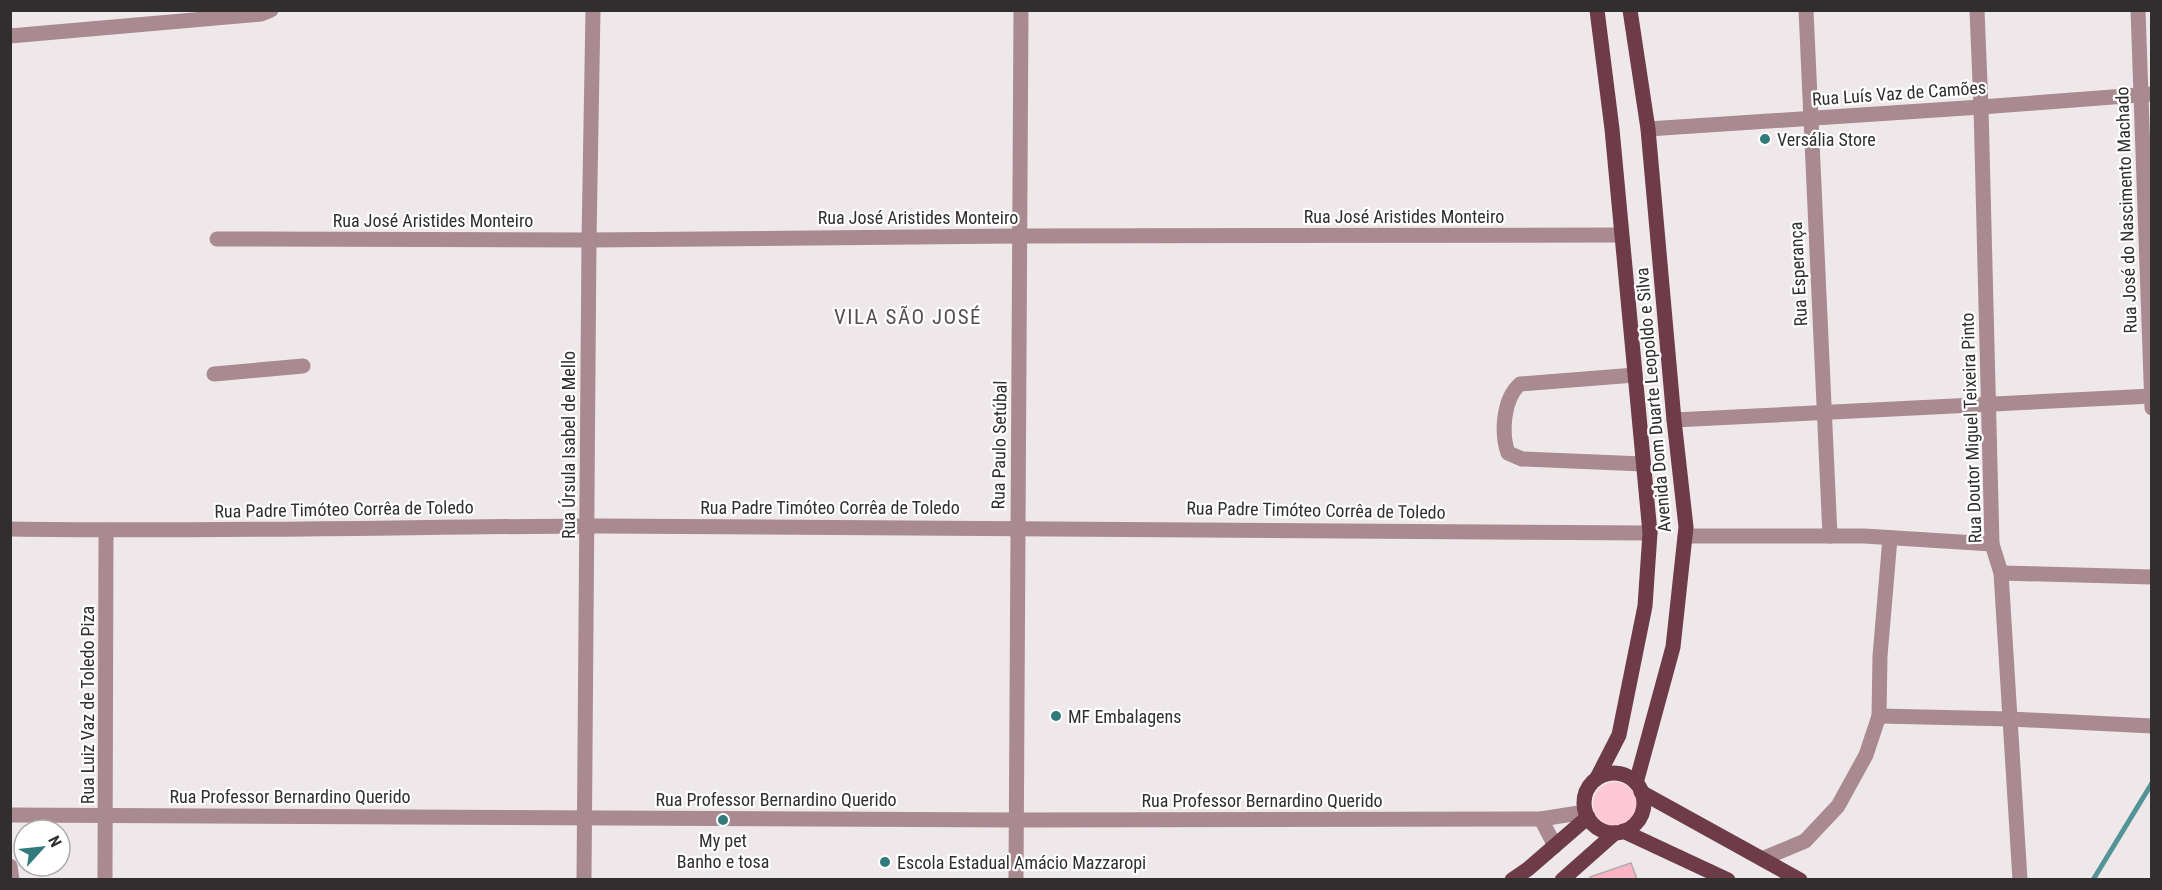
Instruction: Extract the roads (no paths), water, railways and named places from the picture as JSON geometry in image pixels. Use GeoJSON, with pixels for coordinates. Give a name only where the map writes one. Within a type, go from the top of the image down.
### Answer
{"type":"FeatureCollection","features":[{"type":"Feature","properties":{"kind":"main road","name":"Avenida Dom Duarte Leopoldo e Silva"},"geometry":{"type":"LineString","coordinates":[[1597,10],[1611,129],[1650,532],[1645,606],[1619,735],[1597,778]]}},
{"type":"Feature","properties":{"kind":"main road","name":"Avenida Dom Duarte Leopoldo e Silva"},"geometry":{"type":"LineString","coordinates":[[1630,10],[1648,129],[1686,527],[1673,647],[1638,787]]}},
{"type":"Feature","properties":{"kind":"main road"},"geometry":{"type":"LineString","coordinates":[[1724,879],[1619,832],[1601,830],[1587,814],[1584,798],[1587,790],[1597,778],[1613,773],[1621,774],[1638,787],[1800,879]]}},
{"type":"Feature","properties":{"kind":"main road"},"geometry":{"type":"LineString","coordinates":[[1562,879],[1619,832],[1632,827],[1638,820],[1644,801],[1638,787]]}},
{"type":"Feature","properties":{"kind":"main road"},"geometry":{"type":"LineString","coordinates":[[1512,879],[1528,869],[1555,846],[1587,814]]}},
{"type":"Feature","properties":{"kind":"street"},"geometry":{"type":"LineString","coordinates":[[10,36],[261,14],[272,10]]}},
{"type":"Feature","properties":{"kind":"street","name":"Rua Úrsula Isabel de Mello"},"geometry":{"type":"LineString","coordinates":[[584,879],[593,10]]}},
{"type":"Feature","properties":{"kind":"street","name":"Rua Paulo Setúbal"},"geometry":{"type":"LineString","coordinates":[[1016,879],[1021,10]]}},
{"type":"Feature","properties":{"kind":"street","name":"Rua Esperança"},"geometry":{"type":"LineString","coordinates":[[1806,10],[1830,536]]}},
{"type":"Feature","properties":{"kind":"street","name":"Rua Doutor Miguel Teixeira Pinto"},"geometry":{"type":"LineString","coordinates":[[1977,10],[1992,544],[2001,573],[2020,879]]}},
{"type":"Feature","properties":{"kind":"street","name":"Rua José do Nascimento Machado"},"geometry":{"type":"LineString","coordinates":[[2138,10],[2147,94],[2151,400]]}},
{"type":"Feature","properties":{"kind":"street","name":"Rua Luís Vaz de Camões"},"geometry":{"type":"LineString","coordinates":[[1648,129],[1981,108],[2147,94]]}},
{"type":"Feature","properties":{"kind":"street","name":"Rua José Aristides Monteiro"},"geometry":{"type":"LineString","coordinates":[[217,239],[1620,236]]}},
{"type":"Feature","properties":{"kind":"street"},"geometry":{"type":"LineString","coordinates":[[214,374],[303,366]]}},
{"type":"Feature","properties":{"kind":"street"},"geometry":{"type":"LineString","coordinates":[[1635,375],[1520,384],[1508,399],[1504,441],[1508,453],[1522,459],[1643,464]]}},
{"type":"Feature","properties":{"kind":"street"},"geometry":{"type":"LineString","coordinates":[[1674,420],[1988,405],[2151,400]]}},
{"type":"Feature","properties":{"kind":"street","name":"Rua Padre Timóteo Corrêa de Toledo"},"geometry":{"type":"LineString","coordinates":[[10,529],[587,526],[1650,532]]}},
{"type":"Feature","properties":{"kind":"street","name":"Rua Luiz Vaz de Toledo Piza"},"geometry":{"type":"LineString","coordinates":[[105,879],[106,530]]}},
{"type":"Feature","properties":{"kind":"street"},"geometry":{"type":"LineString","coordinates":[[1685,536],[1830,536],[1992,544]]}},
{"type":"Feature","properties":{"kind":"street"},"geometry":{"type":"LineString","coordinates":[[1762,859],[1805,841],[1838,806],[1866,755],[1879,716],[1880,656],[1890,538]]}},
{"type":"Feature","properties":{"kind":"street"},"geometry":{"type":"LineString","coordinates":[[2001,573],[2151,577]]}},
{"type":"Feature","properties":{"kind":"street"},"geometry":{"type":"LineString","coordinates":[[1879,716],[2011,719],[2151,726]]}},
{"type":"Feature","properties":{"kind":"street","name":"Rua Professor Bernardino Querido"},"geometry":{"type":"LineString","coordinates":[[10,814],[1017,820],[1541,819],[1587,814]]}},
{"type":"Feature","properties":{"kind":"street"},"geometry":{"type":"LineString","coordinates":[[1541,819],[1555,846]]}},
{"type":"Feature","properties":{"kind":"street"},"geometry":{"type":"LineString","coordinates":[[10,866],[12,879]]}},
{"type":"Feature","properties":{"kind":"waterway"},"geometry":{"type":"LineString","coordinates":[[2093,880],[2152,783]]}},
{"type":"Feature","properties":{"kind":"place","name":"Versália Store"},"geometry":{"type":"Point","coordinates":[1765,139]}},
{"type":"Feature","properties":{"kind":"place","name":"MF Embalagens"},"geometry":{"type":"Point","coordinates":[1056,716]}},
{"type":"Feature","properties":{"kind":"place","name":"My pet Banho e tosa"},"geometry":{"type":"Point","coordinates":[723,820]}},
{"type":"Feature","properties":{"kind":"place","name":"Escola Estadual Amácio Mazzaropi"},"geometry":{"type":"Point","coordinates":[885,862]}},
{"type":"Feature","properties":{"kind":"district","name":"VILA SÃO JOSÉ"},"geometry":{"type":"Point","coordinates":[908,317]}}]}
